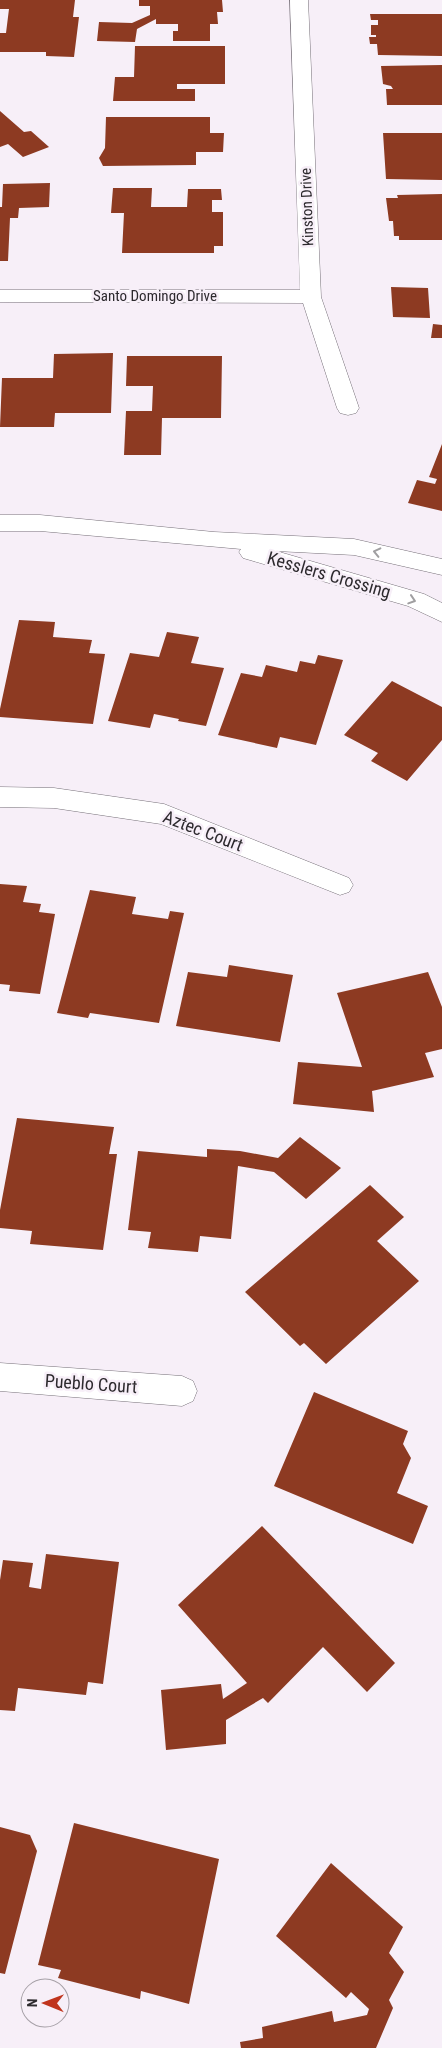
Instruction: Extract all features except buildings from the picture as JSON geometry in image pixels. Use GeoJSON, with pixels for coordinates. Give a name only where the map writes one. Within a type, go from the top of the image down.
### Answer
{"type":"FeatureCollection","features":[{"type":"Feature","properties":{"kind":"street","name":"Kinston Drive"},"geometry":{"type":"LineString","coordinates":[[299,0],[311,296],[348,408]]}},
{"type":"Feature","properties":{"kind":"street","name":"Santo Domingo Drive"},"geometry":{"type":"LineString","coordinates":[[0,296],[311,296]]}},
{"type":"Feature","properties":{"kind":"street","name":"Kesslers Crossing"},"geometry":{"type":"LineString","coordinates":[[0,523],[40,523],[214,540],[354,547],[442,567]]}},
{"type":"Feature","properties":{"kind":"street","name":"Kesslers Crossing"},"geometry":{"type":"LineString","coordinates":[[214,540],[416,600],[442,612]]}},
{"type":"Feature","properties":{"kind":"street","name":"Aztec Court"},"geometry":{"type":"LineString","coordinates":[[0,797],[54,798],[164,814],[340,884]]}},
{"type":"Feature","properties":{"kind":"street","name":"Pueblo Court"},"geometry":{"type":"LineString","coordinates":[[0,1378],[182,1391]]}}]}
